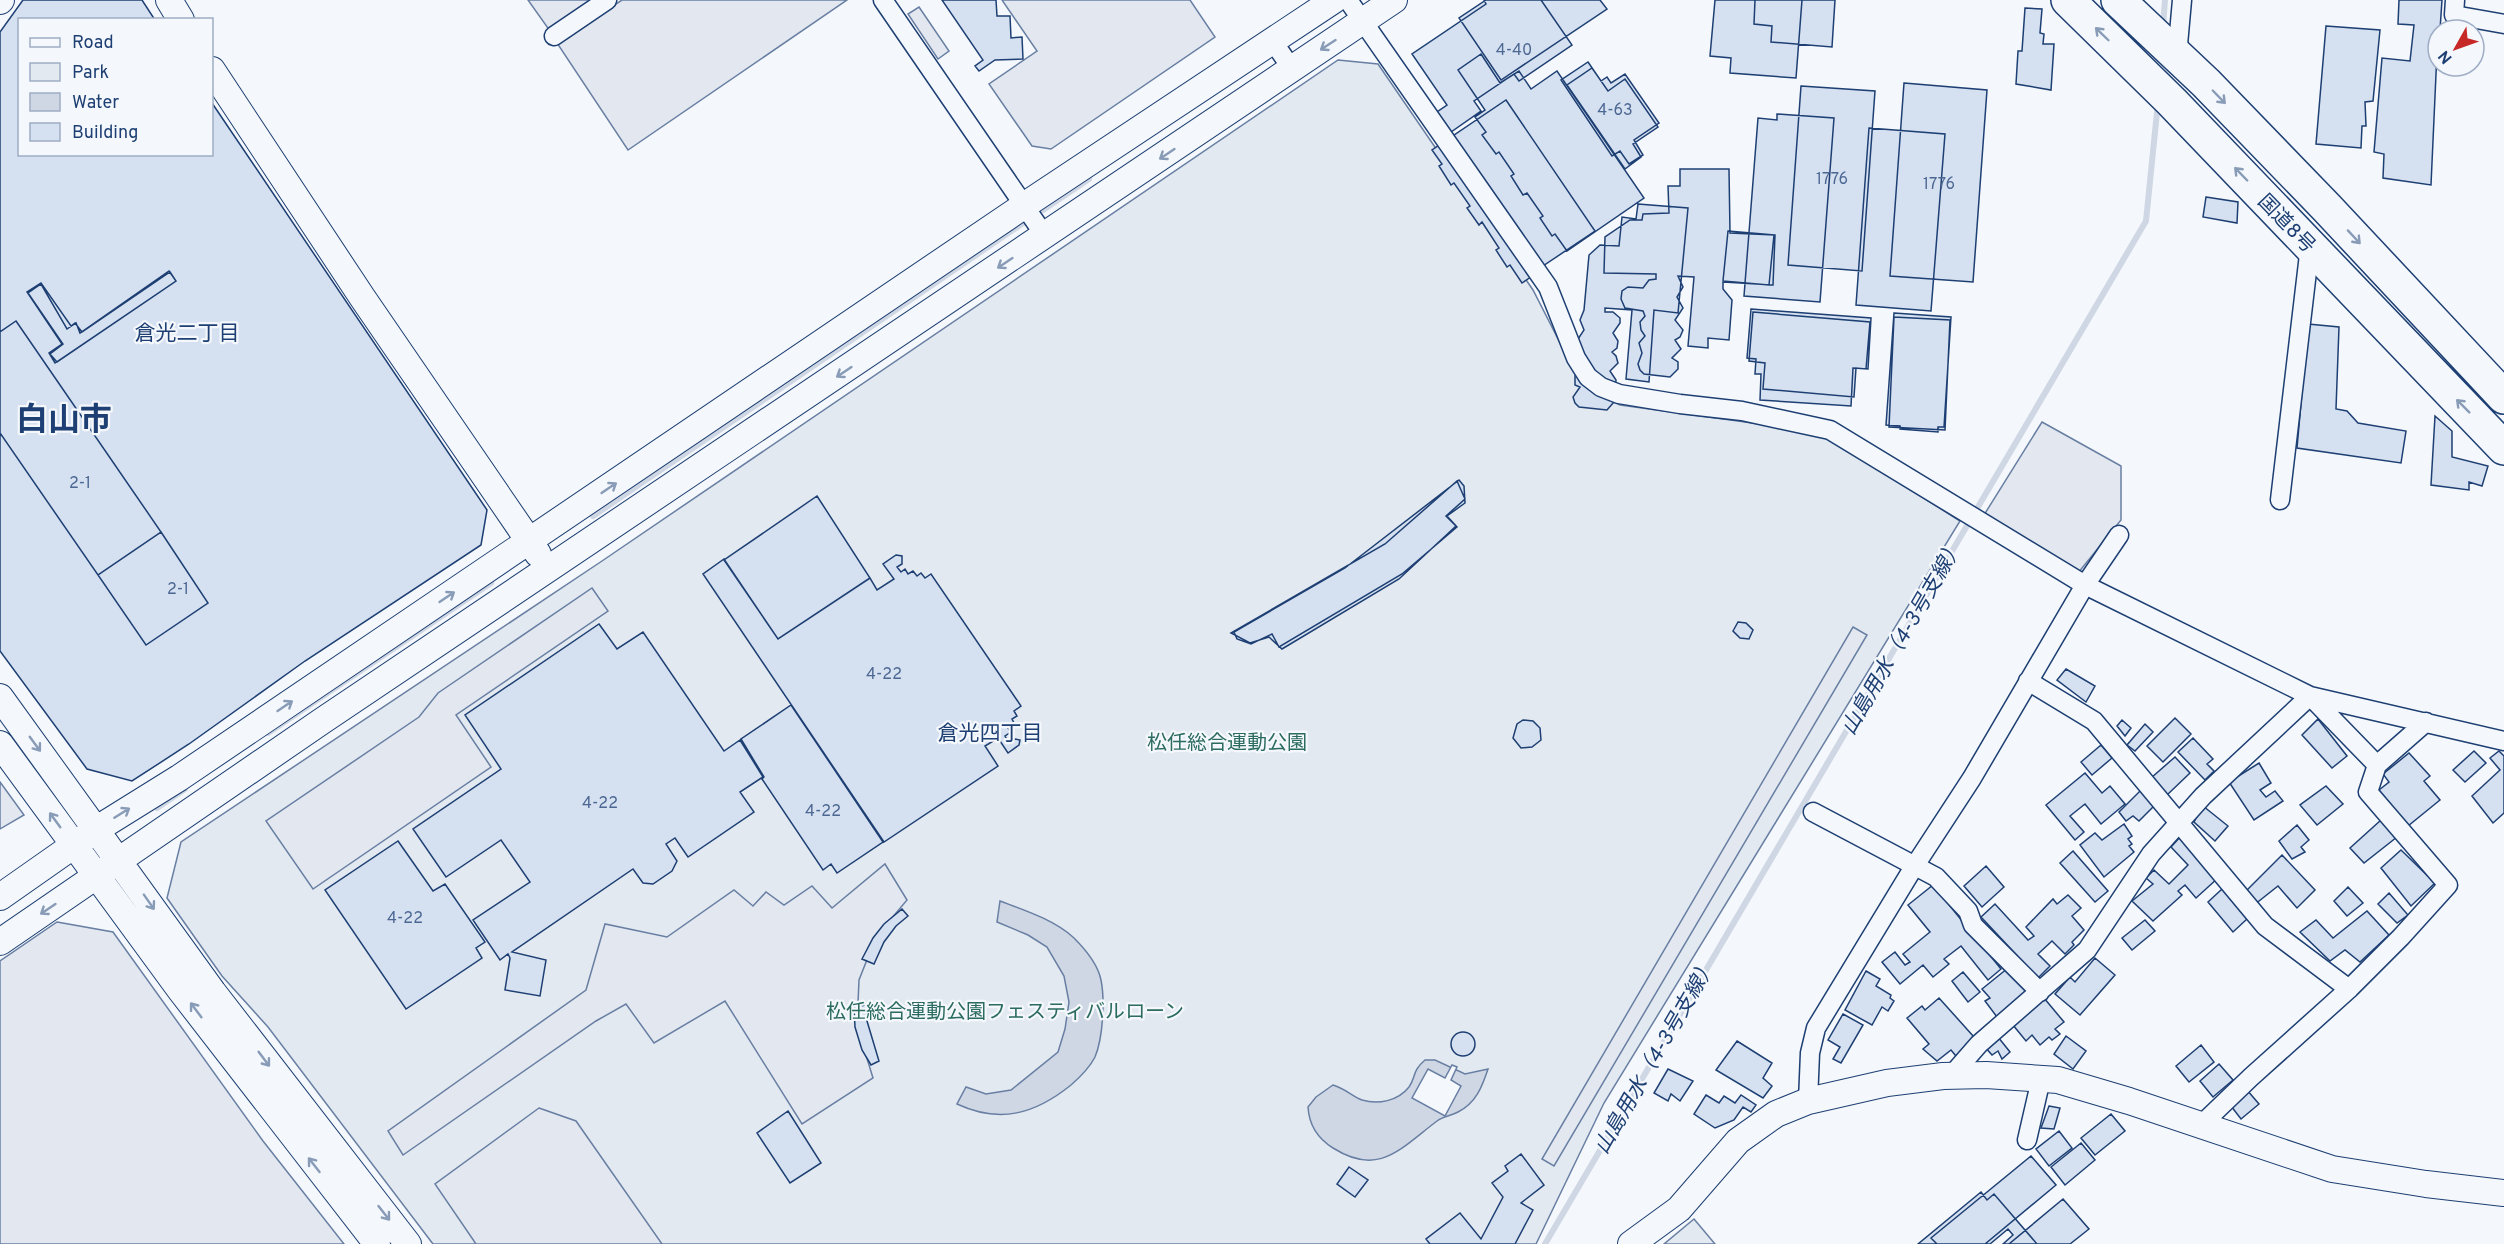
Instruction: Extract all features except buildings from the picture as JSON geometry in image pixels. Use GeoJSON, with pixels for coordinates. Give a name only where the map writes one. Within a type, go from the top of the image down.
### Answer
{"type":"FeatureCollection","features":[{"type":"Feature","properties":{"kind":"highway","name":"国道8号"},"geometry":{"type":"LineString","coordinates":[[2068,0],[2172,102],[2504,448]]}},
{"type":"Feature","properties":{"kind":"highway","name":"国道8号"},"geometry":{"type":"LineString","coordinates":[[2118,0],[2177,56],[2327,208],[2504,397]]}},
{"type":"Feature","properties":{"kind":"street"},"geometry":{"type":"LineString","coordinates":[[169,0],[180,18]]}},
{"type":"Feature","properties":{"kind":"street"},"geometry":{"type":"LineString","coordinates":[[554,36],[607,0]]}},
{"type":"Feature","properties":{"kind":"street"},"geometry":{"type":"LineString","coordinates":[[883,0],[1046,236]]}},
{"type":"Feature","properties":{"kind":"street"},"geometry":{"type":"LineString","coordinates":[[0,897],[73,845],[178,778],[1025,205],[1334,0]]}},
{"type":"Feature","properties":{"kind":"street"},"geometry":{"type":"LineString","coordinates":[[1348,0],[1548,287],[1576,358],[1588,377],[1601,387],[1619,394],[1742,411],[1830,430],[2085,585],[2310,696],[2504,741]]}},
{"type":"Feature","properties":{"kind":"street"},"geometry":{"type":"LineString","coordinates":[[0,942],[1394,0]]}},
{"type":"Feature","properties":{"kind":"street"},"geometry":{"type":"LineString","coordinates":[[2177,56],[2182,0]]}},
{"type":"Feature","properties":{"kind":"street"},"geometry":{"type":"LineString","coordinates":[[2455,0],[2454,15],[2504,24]]}},
{"type":"Feature","properties":{"kind":"street"},"geometry":{"type":"LineString","coordinates":[[1272,40],[1292,69]]}},
{"type":"Feature","properties":{"kind":"street"},"geometry":{"type":"LineString","coordinates":[[213,72],[355,287],[548,570]]}},
{"type":"Feature","properties":{"kind":"street"},"geometry":{"type":"LineString","coordinates":[[2280,500],[2310,246]]}},
{"type":"Feature","properties":{"kind":"street"},"geometry":{"type":"LineString","coordinates":[[1808,1101],[1810,1053],[1816,1028],[1915,865],[1972,777],[2085,585],[2119,534]]}},
{"type":"Feature","properties":{"kind":"street"},"geometry":{"type":"LineString","coordinates":[[2028,681],[2094,721],[2265,926],[2349,989]]}},
{"type":"Feature","properties":{"kind":"street"},"geometry":{"type":"LineString","coordinates":[[2310,696],[2377,765]]}},
{"type":"Feature","properties":{"kind":"street"},"geometry":{"type":"LineString","coordinates":[[1951,1076],[1979,1044],[2087,950],[2151,854],[2240,760],[2310,696]]}},
{"type":"Feature","properties":{"kind":"street"},"geometry":{"type":"LineString","coordinates":[[0,697],[227,1010],[408,1244]]}},
{"type":"Feature","properties":{"kind":"street"},"geometry":{"type":"LineString","coordinates":[[2200,1126],[2349,989],[2401,938],[2448,885],[2368,792],[2377,765],[2426,722]]}},
{"type":"Feature","properties":{"kind":"street"},"geometry":{"type":"LineString","coordinates":[[0,744],[270,1109],[376,1244]]}},
{"type":"Feature","properties":{"kind":"street"},"geometry":{"type":"LineString","coordinates":[[1813,812],[1936,877],[1968,911],[1973,925],[2040,992]]}},
{"type":"Feature","properties":{"kind":"street"},"geometry":{"type":"LineString","coordinates":[[1631,1244],[1679,1209],[1738,1141],[1776,1114],[1808,1101],[1887,1083],[1951,1076],[1986,1075],[2058,1080],[2129,1101],[2332,1169],[2426,1184],[2504,1193]]}},
{"type":"Feature","properties":{"kind":"street"},"geometry":{"type":"LineString","coordinates":[[2027,1140],[2041,1079]]}},
{"type":"Feature","properties":{"kind":"green space","name":"松任総合運動公園"},"geometry":{"type":"Polygon","coordinates":[[[1338,60],[1378,64],[1533,290],[1582,386],[1620,405],[1804,430],[1831,439],[1960,521],[1604,1103],[1536,1244],[433,1244],[268,1027],[222,976],[167,898],[181,842],[602,561],[1338,60]]]}},
{"type":"Feature","properties":{"kind":"green space"},"geometry":{"type":"Polygon","coordinates":[[[1694,1219],[1715,1244],[1664,1244],[1694,1219]]]}},
{"type":"Feature","properties":{"kind":"shaded area"},"geometry":{"type":"Polygon","coordinates":[[[528,0],[595,0],[550,31],[528,0]]]}},
{"type":"Feature","properties":{"kind":"shaded area"},"geometry":{"type":"Polygon","coordinates":[[[622,0],[847,0],[628,150],[557,43],[622,0]]]}},
{"type":"Feature","properties":{"kind":"shaded area"},"geometry":{"type":"Polygon","coordinates":[[[1002,0],[1190,0],[1215,37],[1051,149],[1032,146],[989,84],[1037,51],[1002,0]]]}},
{"type":"Feature","properties":{"kind":"shaded area"},"geometry":{"type":"Polygon","coordinates":[[[919,7],[949,51],[938,59],[908,14],[919,7]]]}},
{"type":"Feature","properties":{"kind":"shaded area"},"geometry":{"type":"Polygon","coordinates":[[[2042,422],[2121,466],[2121,520],[2078,573],[1984,515],[2042,422]]]}},
{"type":"Feature","properties":{"kind":"shaded area"},"geometry":{"type":"Polygon","coordinates":[[[592,588],[608,611],[456,715],[491,767],[313,889],[266,821],[419,717],[438,693],[592,588]]]}},
{"type":"Feature","properties":{"kind":"shaded area"},"geometry":{"type":"Polygon","coordinates":[[[1853,627],[1867,635],[1554,1166],[1542,1159],[1853,627]]]}},
{"type":"Feature","properties":{"kind":"shaded area"},"geometry":{"type":"Polygon","coordinates":[[[0,782],[24,815],[0,829],[0,782]]]}},
{"type":"Feature","properties":{"kind":"shaded area"},"geometry":{"type":"Polygon","coordinates":[[[885,864],[907,900],[876,937],[859,980],[857,1026],[873,1078],[802,1124],[725,1001],[654,1043],[626,1004],[596,1021],[403,1155],[388,1131],[586,990],[605,924],[667,937],[734,890],[753,906],[766,892],[784,905],[812,886],[832,908],[885,864]]]}},
{"type":"Feature","properties":{"kind":"shaded area"},"geometry":{"type":"Polygon","coordinates":[[[57,922],[113,932],[263,1141],[344,1244],[0,1244],[0,961],[57,922]]]}},
{"type":"Feature","properties":{"kind":"shaded area"},"geometry":{"type":"Polygon","coordinates":[[[539,1108],[576,1121],[662,1244],[476,1244],[435,1184],[539,1108]]]}},
{"type":"Feature","properties":{"kind":"water"},"geometry":{"type":"Polygon","coordinates":[[[1000,901],[1049,921],[1074,938],[1094,963],[1101,980],[1102,1019],[1095,1057],[1071,1085],[1058,1095],[1030,1109],[1017,1113],[988,1114],[957,1104],[966,1087],[986,1094],[1011,1090],[1058,1052],[1065,1029],[1069,1002],[1064,976],[1047,947],[1028,935],[997,922],[1000,901]]]}},
{"type":"Feature","properties":{"kind":"water"},"geometry":{"type":"Polygon","coordinates":[[[1425,1060],[1435,1060],[1465,1074],[1488,1069],[1481,1088],[1469,1104],[1458,1112],[1439,1119],[1388,1156],[1376,1160],[1363,1160],[1349,1156],[1327,1144],[1318,1135],[1310,1120],[1308,1107],[1316,1097],[1333,1085],[1362,1100],[1387,1101],[1399,1096],[1409,1087],[1418,1067],[1425,1060]]]}},
{"type":"Feature","properties":{"kind":"pier"},"geometry":{"type":"Polygon","coordinates":[[[1452,1065],[1457,1067],[1451,1080],[1461,1086],[1445,1116],[1412,1098],[1428,1069],[1445,1078],[1452,1065]]]}},
{"type":"Feature","properties":{"kind":"waterway","name":"山島用水（4-3号支線）"},"geometry":{"type":"LineString","coordinates":[[2163,26],[2165,0]]}},
{"type":"Feature","properties":{"kind":"waterway","name":"山島用水（4-3号支線）"},"geometry":{"type":"LineString","coordinates":[[1545,1244],[2146,221],[2158,102]]}},
{"type":"Feature","properties":{"kind":"waterway"},"geometry":{"type":"LineString","coordinates":[[1043,210],[1089,179]]}},
{"type":"Feature","properties":{"kind":"waterway"},"geometry":{"type":"LineString","coordinates":[[593,516],[1026,221]]}},
{"type":"Feature","properties":{"kind":"waterway"},"geometry":{"type":"LineString","coordinates":[[268,733],[491,583]]}},
{"type":"Feature","properties":{"kind":"waterway"},"geometry":{"type":"LineString","coordinates":[[157,808],[185,789]]}},
{"type":"Feature","properties":{"kind":"district","name":"倉光二丁目"},"geometry":{"type":"Point","coordinates":[187,333]}},
{"type":"Feature","properties":{"kind":"district","name":"白山市"},"geometry":{"type":"Point","coordinates":[64,419]}},
{"type":"Feature","properties":{"kind":"district","name":"倉光四丁目"},"geometry":{"type":"Point","coordinates":[990,733]}},
{"type":"Feature","properties":{"kind":"park label","name":"松任総合運動公園フェスティバルローン"},"geometry":{"type":"Point","coordinates":[1005,1011]}}]}
